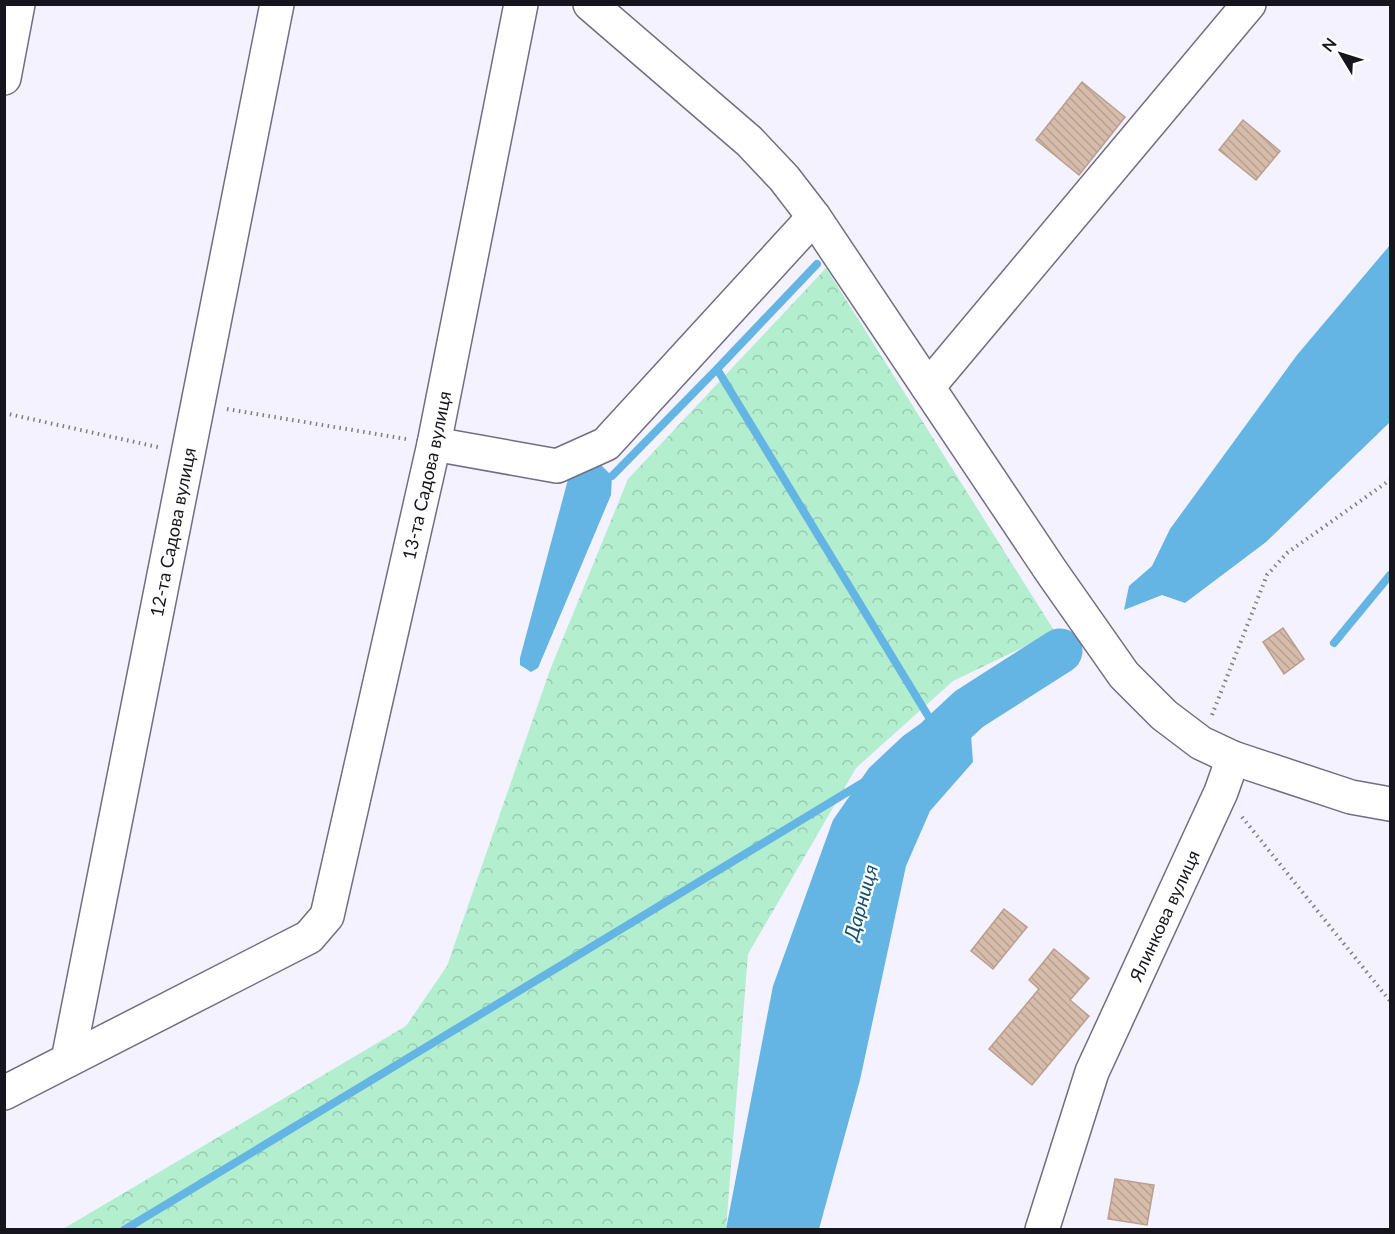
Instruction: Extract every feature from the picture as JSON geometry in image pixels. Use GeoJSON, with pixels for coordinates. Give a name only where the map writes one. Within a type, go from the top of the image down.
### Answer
{"type":"FeatureCollection","features":[{"type":"Feature","properties":{"kind":"street"},"geometry":{"type":"LineString","coordinates":[[4,78],[18,4]]}},
{"type":"Feature","properties":{"kind":"street","name":"12-та Садова вулиця"},"geometry":{"type":"LineString","coordinates":[[68,1060],[277,4]]}},
{"type":"Feature","properties":{"kind":"street","name":"13-та Садова вулиця"},"geometry":{"type":"LineString","coordinates":[[68,1060],[309,937],[327,916],[434,444],[521,4]]}},
{"type":"Feature","properties":{"kind":"street"},"geometry":{"type":"LineString","coordinates":[[590,4],[749,141],[783,178],[814,217],[1124,675],[1164,715],[1201,743],[1233,758],[1351,797],[1390,804]]}},
{"type":"Feature","properties":{"kind":"street"},"geometry":{"type":"LineString","coordinates":[[928,387],[1249,4]]}},
{"type":"Feature","properties":{"kind":"street"},"geometry":{"type":"LineString","coordinates":[[434,444],[557,466],[606,444],[814,217]]}},
{"type":"Feature","properties":{"kind":"street","name":"Ялинкова вулиця"},"geometry":{"type":"LineString","coordinates":[[1042,1230],[1092,1072],[1221,792],[1233,758]]}},
{"type":"Feature","properties":{"kind":"street"},"geometry":{"type":"LineString","coordinates":[[4,1092],[68,1060]]}},
{"type":"Feature","properties":{"kind":"path"},"geometry":{"type":"LineString","coordinates":[[199,404],[434,444]]}},
{"type":"Feature","properties":{"kind":"path"},"geometry":{"type":"LineString","coordinates":[[4,413],[189,454]]}},
{"type":"Feature","properties":{"kind":"path"},"geometry":{"type":"LineString","coordinates":[[1201,743],[1267,575],[1287,553],[1390,480]]}},
{"type":"Feature","properties":{"kind":"path"},"geometry":{"type":"LineString","coordinates":[[1221,792],[1390,1001]]}},
{"type":"Feature","properties":{"kind":"green space"},"geometry":{"type":"Polygon","coordinates":[[[826,268],[1055,632],[953,681],[856,768],[748,954],[726,1229],[63,1229],[406,1026],[447,966],[550,670],[628,479],[826,268]]]}},
{"type":"Feature","properties":{"kind":"water"},"geometry":{"type":"Polygon","coordinates":[[[1390,245],[1390,422],[1266,542],[1185,603],[1162,595],[1124,610],[1129,586],[1152,566],[1170,529],[1297,355],[1390,245]]]}},
{"type":"Feature","properties":{"kind":"water"},"geometry":{"type":"Polygon","coordinates":[[[599,463],[612,476],[611,495],[538,668],[531,672],[520,665],[520,658],[570,472],[599,463]]]}},
{"type":"Feature","properties":{"kind":"water"},"geometry":{"type":"Polygon","coordinates":[[[955,699],[969,709],[973,762],[930,811],[906,866],[860,1080],[819,1229],[726,1229],[773,986],[833,820],[869,768],[903,736],[955,699]]]}},
{"type":"Feature","properties":{"kind":"building"},"geometry":{"type":"Polygon","coordinates":[[[1082,82],[1125,117],[1079,175],[1036,140],[1082,82]]]}},
{"type":"Feature","properties":{"kind":"building"},"geometry":{"type":"Polygon","coordinates":[[[1243,120],[1280,151],[1256,180],[1219,150],[1243,120]]]}},
{"type":"Feature","properties":{"kind":"building"},"geometry":{"type":"Polygon","coordinates":[[[1283,628],[1304,659],[1284,674],[1263,642],[1283,628]]]}},
{"type":"Feature","properties":{"kind":"building"},"geometry":{"type":"Polygon","coordinates":[[[1004,909],[1027,927],[993,969],[971,951],[1004,909]]]}},
{"type":"Feature","properties":{"kind":"building"},"geometry":{"type":"Polygon","coordinates":[[[1054,949],[1089,978],[1070,1000],[1089,1016],[1032,1085],[989,1049],[1039,989],[1029,980],[1054,949]]]}},
{"type":"Feature","properties":{"kind":"building"},"geometry":{"type":"Polygon","coordinates":[[[1115,1179],[1154,1185],[1147,1225],[1108,1219],[1115,1179]]]}},
{"type":"Feature","properties":{"kind":"waterway"},"geometry":{"type":"LineString","coordinates":[[717,369],[817,264]]}},
{"type":"Feature","properties":{"kind":"waterway"},"geometry":{"type":"LineString","coordinates":[[612,476],[717,369],[933,724]]}},
{"type":"Feature","properties":{"kind":"waterway"},"geometry":{"type":"LineString","coordinates":[[1334,643],[1390,575]]}},
{"type":"Feature","properties":{"kind":"waterway","name":"Дарниця"},"geometry":{"type":"LineString","coordinates":[[927,752],[940,736],[969,709],[1060,651]]}},
{"type":"Feature","properties":{"kind":"waterway"},"geometry":{"type":"LineString","coordinates":[[124,1230],[864,782]]}}]}
